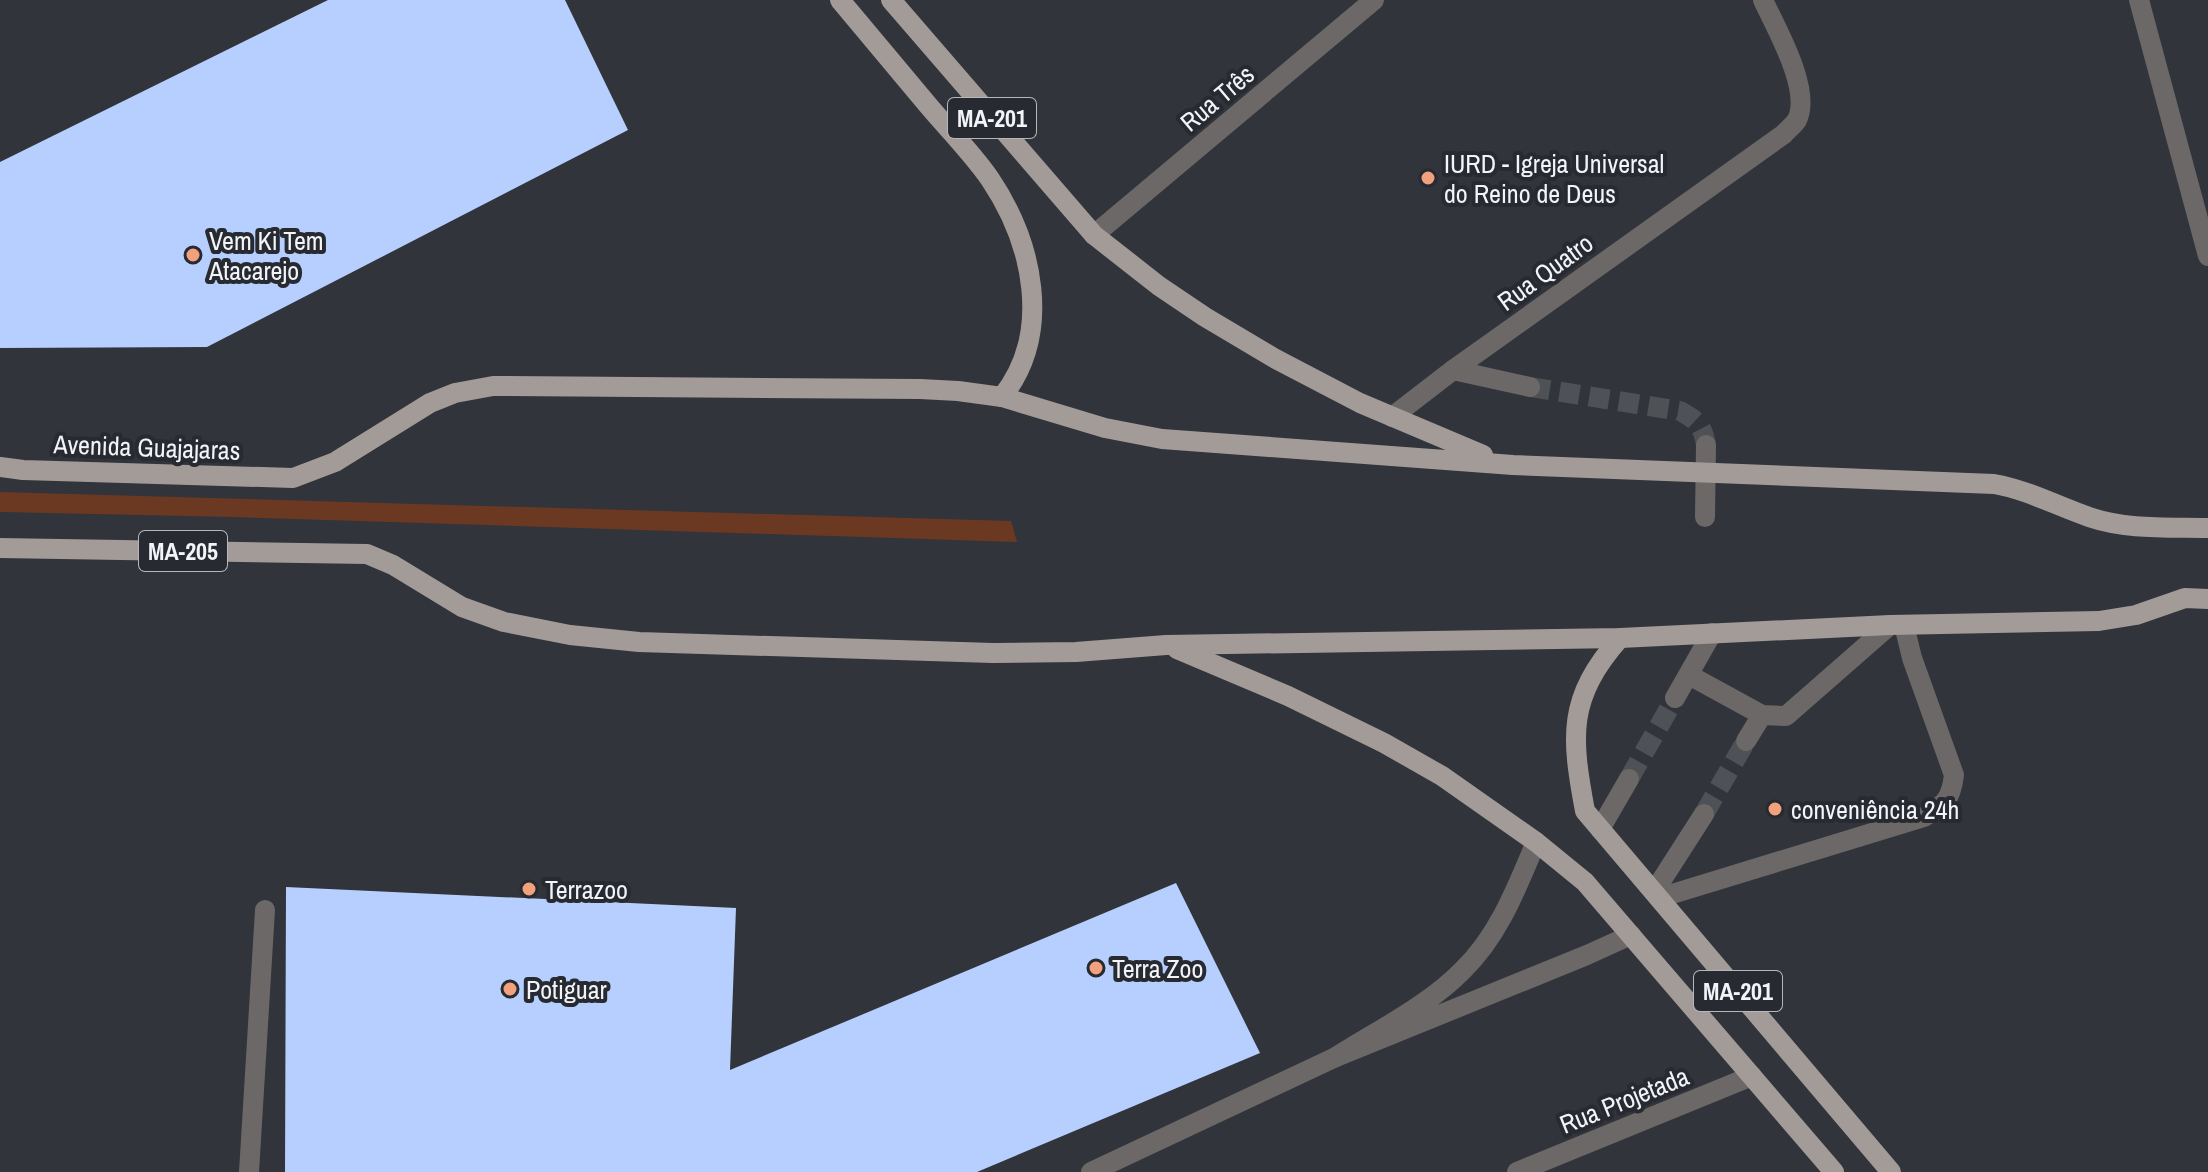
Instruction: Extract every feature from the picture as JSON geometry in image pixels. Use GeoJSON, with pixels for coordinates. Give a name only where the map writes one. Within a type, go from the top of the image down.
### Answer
{"type":"FeatureCollection","features":[{"type":"Feature","properties":{"kind":"main road","name":"MA-201"},"geometry":{"type":"LineString","coordinates":[[840,0],[990,179],[1006,209],[1026,260],[1034,317],[1032,336],[1022,368],[1002,397]]}},
{"type":"Feature","properties":{"kind":"main road","name":"MA-201"},"geometry":{"type":"LineString","coordinates":[[891,0],[1094,235]]}},
{"type":"Feature","properties":{"kind":"main road"},"geometry":{"type":"LineString","coordinates":[[1094,235],[1205,317],[1274,358],[1392,417],[1462,448],[1513,465]]}},
{"type":"Feature","properties":{"kind":"main road","name":"Avenida Guajajaras"},"geometry":{"type":"LineString","coordinates":[[0,467],[293,478],[335,462],[430,403],[455,393],[493,386],[920,389],[1002,397]]}},
{"type":"Feature","properties":{"kind":"main road"},"geometry":{"type":"LineString","coordinates":[[1002,397],[1105,428],[1151,438],[1513,465],[1994,484],[2017,488],[2091,518],[2124,526],[2208,528]]}},
{"type":"Feature","properties":{"kind":"main road","name":"MA-205"},"geometry":{"type":"LineString","coordinates":[[0,548],[367,554],[393,565],[462,607],[504,622],[570,635],[639,642],[993,653],[1076,652],[1166,645]]}},
{"type":"Feature","properties":{"kind":"main road"},"geometry":{"type":"LineString","coordinates":[[1166,645],[1620,638],[1897,625],[2099,621],[2136,615],[2185,598],[2208,599]]}},
{"type":"Feature","properties":{"kind":"main road","name":"MA-201"},"geometry":{"type":"LineString","coordinates":[[1620,638],[1602,659],[1578,709],[1574,739],[1585,811],[1891,1172]]}},
{"type":"Feature","properties":{"kind":"main road"},"geometry":{"type":"LineString","coordinates":[[1166,645],[1288,696],[1384,743],[1442,776],[1536,842]]}},
{"type":"Feature","properties":{"kind":"main road","name":"MA-201"},"geometry":{"type":"LineString","coordinates":[[1536,842],[1585,882],[1834,1172]]}},
{"type":"Feature","properties":{"kind":"street","name":"Rua Três"},"geometry":{"type":"LineString","coordinates":[[1094,235],[1374,0]]}},
{"type":"Feature","properties":{"kind":"street","name":"Rua Quatro"},"geometry":{"type":"LineString","coordinates":[[1392,417],[1453,370],[1784,134],[1797,120],[1800,99],[1792,61],[1763,0]]}},
{"type":"Feature","properties":{"kind":"street"},"geometry":{"type":"LineString","coordinates":[[2139,0],[2208,256]]}},
{"type":"Feature","properties":{"kind":"street"},"geometry":{"type":"LineString","coordinates":[[1453,370],[1530,387]]}},
{"type":"Feature","properties":{"kind":"street"},"geometry":{"type":"LineString","coordinates":[[1705,517],[1706,445]]}},
{"type":"Feature","properties":{"kind":"street"},"geometry":{"type":"LineString","coordinates":[[1657,895],[1924,817],[1951,795],[1954,775],[1897,625],[1786,716],[1762,715],[1689,675]]}},
{"type":"Feature","properties":{"kind":"street"},"geometry":{"type":"LineString","coordinates":[[1675,698],[1712,633]]}},
{"type":"Feature","properties":{"kind":"street"},"geometry":{"type":"LineString","coordinates":[[1746,741],[1762,715]]}},
{"type":"Feature","properties":{"kind":"street"},"geometry":{"type":"LineString","coordinates":[[1600,829],[1629,779]]}},
{"type":"Feature","properties":{"kind":"street"},"geometry":{"type":"LineString","coordinates":[[1657,895],[1704,814]]}},
{"type":"Feature","properties":{"kind":"street"},"geometry":{"type":"LineString","coordinates":[[1336,1057],[1434,995],[1463,970],[1483,946],[1513,898],[1536,842]]}},
{"type":"Feature","properties":{"kind":"street"},"geometry":{"type":"LineString","coordinates":[[249,1172],[265,910]]}},
{"type":"Feature","properties":{"kind":"street"},"geometry":{"type":"LineString","coordinates":[[1091,1172],[1336,1057],[1631,935]]}},
{"type":"Feature","properties":{"kind":"street","name":"Rua Projetada"},"geometry":{"type":"LineString","coordinates":[[1517,1172],[1752,1076]]}},
{"type":"Feature","properties":{"kind":"shaded area"},"geometry":{"type":"Polygon","coordinates":[[[0,492],[1011,521],[1017,542],[0,512],[0,492]]]}},
{"type":"Feature","properties":{"kind":"building","name":"Vem Ki Tem Atacarejo"},"geometry":{"type":"Polygon","coordinates":[[[328,0],[565,0],[628,130],[207,347],[0,348],[0,162],[328,0]]]}},
{"type":"Feature","properties":{"kind":"building"},"geometry":{"type":"Polygon","coordinates":[[[1176,883],[1260,1053],[977,1172],[285,1172],[286,887],[736,908],[730,1070],[1176,883]]]}},
{"type":"Feature","properties":{"kind":"tunnel"},"geometry":{"type":"LineString","coordinates":[[1530,387],[1680,411],[1698,424],[1706,445]]}},
{"type":"Feature","properties":{"kind":"tunnel"},"geometry":{"type":"LineString","coordinates":[[1629,779],[1675,698]]}},
{"type":"Feature","properties":{"kind":"tunnel"},"geometry":{"type":"LineString","coordinates":[[1704,814],[1746,741]]}},
{"type":"Feature","properties":{"kind":"place","name":"IURD - Igreja Universal do Reino de Deus"},"geometry":{"type":"Point","coordinates":[1428,178]}},
{"type":"Feature","properties":{"kind":"place","name":"Vem Ki Tem Atacarejo"},"geometry":{"type":"Point","coordinates":[193,255]}},
{"type":"Feature","properties":{"kind":"place","name":"conveniência 24h"},"geometry":{"type":"Point","coordinates":[1775,809]}},
{"type":"Feature","properties":{"kind":"place","name":"Terrazoo"},"geometry":{"type":"Point","coordinates":[529,889]}},
{"type":"Feature","properties":{"kind":"place","name":"Terra Zoo"},"geometry":{"type":"Point","coordinates":[1096,968]}},
{"type":"Feature","properties":{"kind":"place","name":"Potiguar"},"geometry":{"type":"Point","coordinates":[510,989]}}]}
